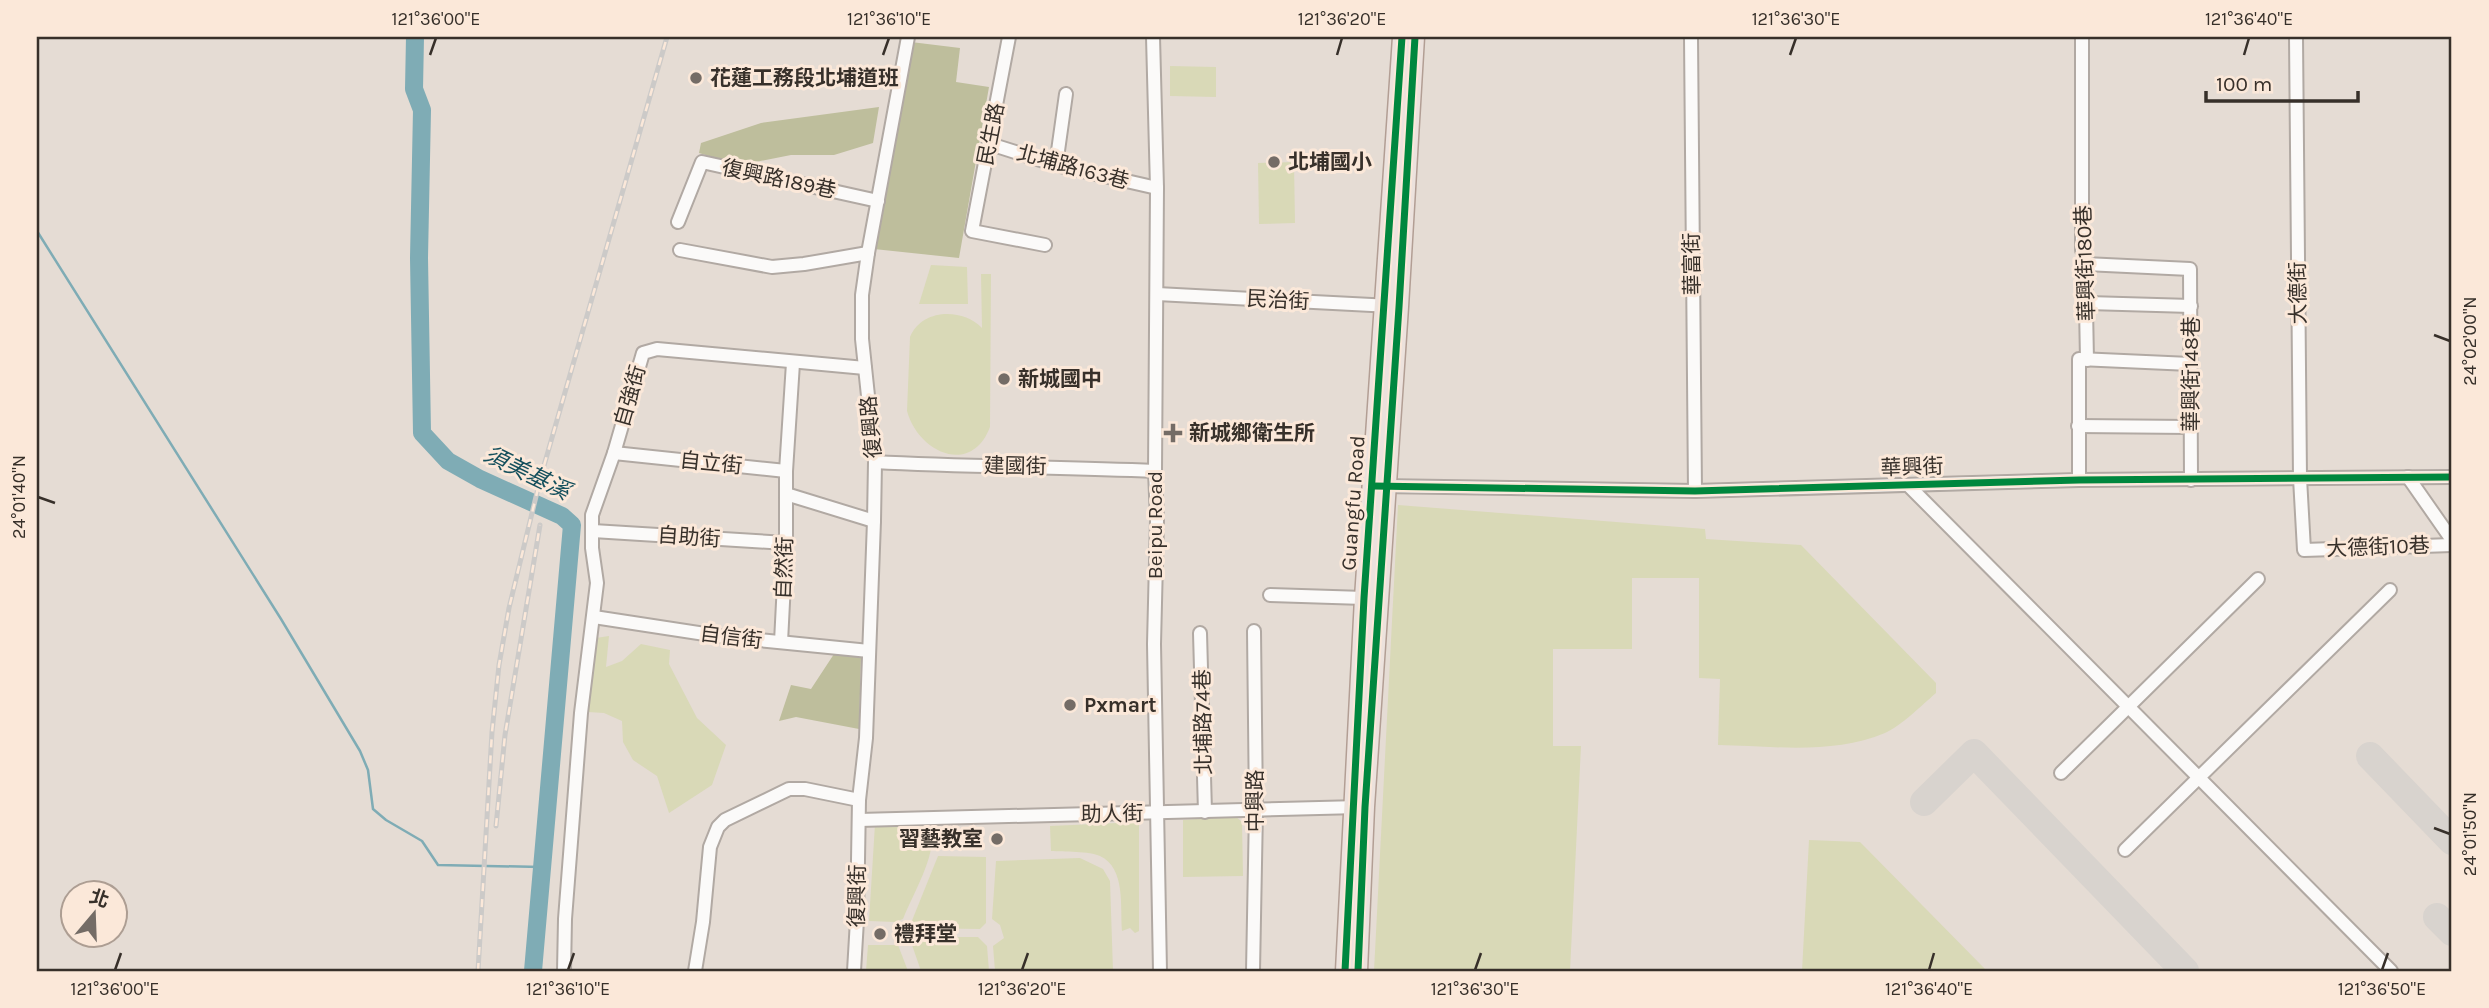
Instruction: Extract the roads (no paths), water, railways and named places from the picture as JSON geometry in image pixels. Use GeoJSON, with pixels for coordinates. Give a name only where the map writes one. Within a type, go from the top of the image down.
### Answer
{"type":"FeatureCollection","features":[{"type":"Feature","properties":{"kind":"main road","name":"Guangfu Road"},"geometry":{"type":"LineString","coordinates":[[1345,971],[1359,807],[1391,306],[1402,37]]}},
{"type":"Feature","properties":{"kind":"main road","name":"Guangfu Road"},"geometry":{"type":"LineString","coordinates":[[1391,306],[1415,37]]}},
{"type":"Feature","properties":{"kind":"main road","name":"Guangfu Road"},"geometry":{"type":"LineString","coordinates":[[1358,971],[1364,598],[1380,486]]}},
{"type":"Feature","properties":{"kind":"street","name":"復興路"},"geometry":{"type":"LineString","coordinates":[[859,820],[866,738],[875,462],[862,339],[862,295],[908,37]]}},
{"type":"Feature","properties":{"kind":"street","name":"民生路"},"geometry":{"type":"LineString","coordinates":[[1009,37],[972,231],[1045,245]]}},
{"type":"Feature","properties":{"kind":"street","name":"Beipu Road"},"geometry":{"type":"LineString","coordinates":[[1153,37],[1157,188],[1157,520],[1154,644],[1160,971]]}},
{"type":"Feature","properties":{"kind":"street","name":"華富街"},"geometry":{"type":"LineString","coordinates":[[1690,37],[1695,491]]}},
{"type":"Feature","properties":{"kind":"street","name":"華興街180巷"},"geometry":{"type":"LineString","coordinates":[[2079,480],[2079,359],[2087,360],[2088,303],[2085,254],[2082,250],[2082,37]]}},
{"type":"Feature","properties":{"kind":"street","name":"大德街"},"geometry":{"type":"LineString","coordinates":[[2295,37],[2300,478],[2304,550]]}},
{"type":"Feature","properties":{"kind":"street"},"geometry":{"type":"LineString","coordinates":[[1056,165],[1066,94]]}},
{"type":"Feature","properties":{"kind":"street","name":"北埔路163巷"},"geometry":{"type":"LineString","coordinates":[[990,144],[1056,165],[1157,188]]}},
{"type":"Feature","properties":{"kind":"street","name":"復興路189巷"},"geometry":{"type":"LineString","coordinates":[[678,222],[702,162],[878,201]]}},
{"type":"Feature","properties":{"kind":"street"},"geometry":{"type":"LineString","coordinates":[[680,250],[772,267],[868,253]]}},
{"type":"Feature","properties":{"kind":"street","name":"華興街148巷"},"geometry":{"type":"LineString","coordinates":[[2085,264],[2190,269],[2192,480]]}},
{"type":"Feature","properties":{"kind":"street","name":"民治街"},"geometry":{"type":"LineString","coordinates":[[1157,294],[1391,306]]}},
{"type":"Feature","properties":{"kind":"street"},"geometry":{"type":"LineString","coordinates":[[2088,303],[2191,306]]}},
{"type":"Feature","properties":{"kind":"street","name":"自強街"},"geometry":{"type":"LineString","coordinates":[[564,971],[565,919],[581,713],[597,583],[592,548],[592,515],[614,453],[643,353],[657,349],[865,368]]}},
{"type":"Feature","properties":{"kind":"street"},"geometry":{"type":"LineString","coordinates":[[2087,360],[2190,364]]}},
{"type":"Feature","properties":{"kind":"street"},"geometry":{"type":"LineString","coordinates":[[793,363],[786,494],[874,521]]}},
{"type":"Feature","properties":{"kind":"street"},"geometry":{"type":"LineString","coordinates":[[2078,426],[2190,427]]}},
{"type":"Feature","properties":{"kind":"street","name":"自立街"},"geometry":{"type":"LineString","coordinates":[[614,453],[786,471]]}},
{"type":"Feature","properties":{"kind":"street","name":"建國街"},"geometry":{"type":"LineString","coordinates":[[875,462],[1155,471]]}},
{"type":"Feature","properties":{"kind":"street","name":"大德街10巷"},"geometry":{"type":"LineString","coordinates":[[2408,477],[2452,542]]}},
{"type":"Feature","properties":{"kind":"street","name":"華興街"},"geometry":{"type":"LineString","coordinates":[[1380,486],[1695,491],[2079,480],[2452,477]]}},
{"type":"Feature","properties":{"kind":"street"},"geometry":{"type":"LineString","coordinates":[[1908,485],[2391,971]]}},
{"type":"Feature","properties":{"kind":"street","name":"自然街"},"geometry":{"type":"LineString","coordinates":[[781,642],[786,494]]}},
{"type":"Feature","properties":{"kind":"street","name":"自助街"},"geometry":{"type":"LineString","coordinates":[[593,531],[786,543]]}},
{"type":"Feature","properties":{"kind":"street","name":"大德街10巷"},"geometry":{"type":"LineString","coordinates":[[2304,550],[2452,542]]}},
{"type":"Feature","properties":{"kind":"street"},"geometry":{"type":"LineString","coordinates":[[2061,774],[2258,579]]}},
{"type":"Feature","properties":{"kind":"street"},"geometry":{"type":"LineString","coordinates":[[2125,850],[2390,590]]}},
{"type":"Feature","properties":{"kind":"street"},"geometry":{"type":"LineString","coordinates":[[1270,595],[1364,598]]}},
{"type":"Feature","properties":{"kind":"street","name":"自信街"},"geometry":{"type":"LineString","coordinates":[[594,617],[706,634],[869,651]]}},
{"type":"Feature","properties":{"kind":"street","name":"中興路"},"geometry":{"type":"LineString","coordinates":[[1253,971],[1256,810],[1254,631]]}},
{"type":"Feature","properties":{"kind":"street","name":"北埔路74巷"},"geometry":{"type":"LineString","coordinates":[[1200,632],[1205,812]]}},
{"type":"Feature","properties":{"kind":"street"},"geometry":{"type":"LineString","coordinates":[[695,971],[710,848],[718,827],[725,820],[789,789],[805,789],[859,800]]}},
{"type":"Feature","properties":{"kind":"street","name":"助人街"},"geometry":{"type":"LineString","coordinates":[[859,820],[1359,807]]}},
{"type":"Feature","properties":{"kind":"street","name":"復興街"},"geometry":{"type":"LineString","coordinates":[[854,971],[859,820]]}},
{"type":"Feature","properties":{"kind":"waterway","name":"須美基溪"},"geometry":{"type":"LineString","coordinates":[[415,37],[414,89],[422,110],[419,258],[422,433],[448,461],[480,479],[562,516],[572,525],[533,971]]}},
{"type":"Feature","properties":{"kind":"waterway"},"geometry":{"type":"LineString","coordinates":[[37,231],[281,619],[360,751],[368,770],[373,809],[386,820],[422,841],[438,865],[541,867]]}},
{"type":"Feature","properties":{"kind":"railway"},"geometry":{"type":"LineString","coordinates":[[478,971],[492,732],[499,665],[509,608],[541,476],[667,37]]}},
{"type":"Feature","properties":{"kind":"railway"},"geometry":{"type":"LineString","coordinates":[[496,826],[505,735],[540,525]]}},
{"type":"Feature","properties":{"kind":"place","name":"花蓮工務段北埔道班"},"geometry":{"type":"Point","coordinates":[696,78]}},
{"type":"Feature","properties":{"kind":"place","name":"北埔國小"},"geometry":{"type":"Point","coordinates":[1274,162]}},
{"type":"Feature","properties":{"kind":"place","name":"新城國中"},"geometry":{"type":"Point","coordinates":[1004,379]}},
{"type":"Feature","properties":{"kind":"place","name":"新城鄉衛生所"},"geometry":{"type":"Point","coordinates":[1173,433]}},
{"type":"Feature","properties":{"kind":"place","name":"Pxmart"},"geometry":{"type":"Point","coordinates":[1070,705]}},
{"type":"Feature","properties":{"kind":"place","name":"習藝教室"},"geometry":{"type":"Point","coordinates":[997,839]}},
{"type":"Feature","properties":{"kind":"place","name":"禮拜堂"},"geometry":{"type":"Point","coordinates":[880,934]}}]}
